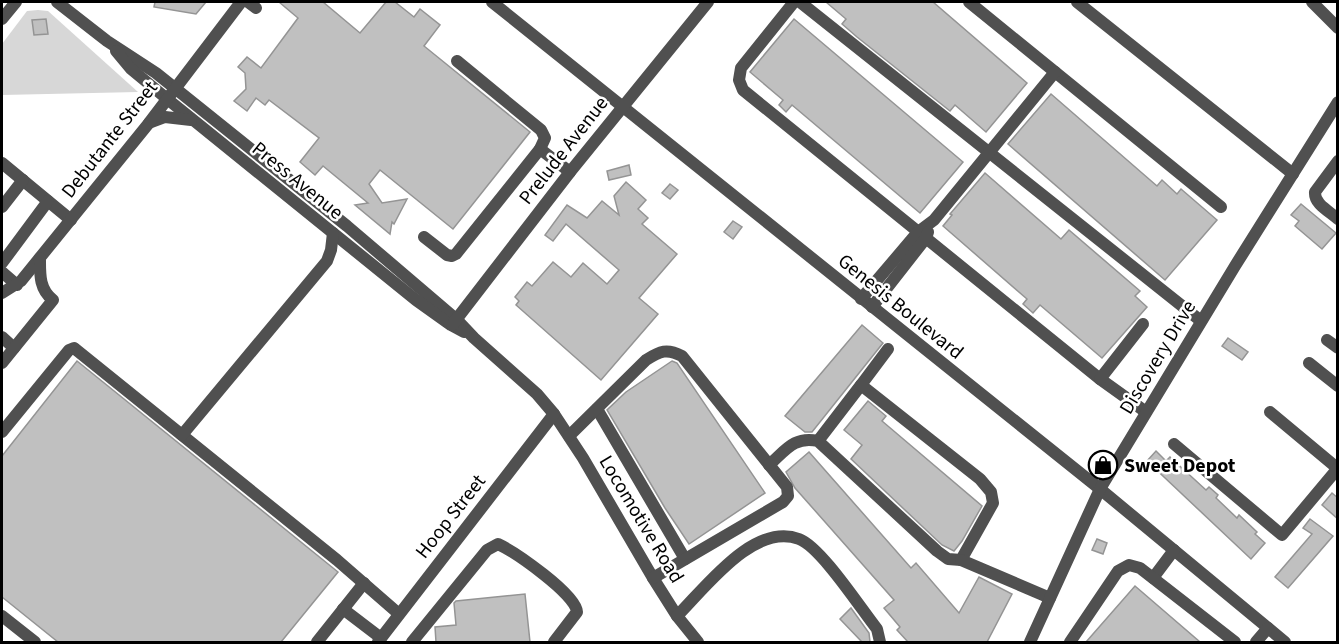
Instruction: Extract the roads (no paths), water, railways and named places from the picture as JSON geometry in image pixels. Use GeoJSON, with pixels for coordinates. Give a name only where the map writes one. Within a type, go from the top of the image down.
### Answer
{"type":"FeatureCollection","features":[{"type":"Feature","properties":{"kind":"street"},"geometry":{"type":"LineString","coordinates":[[2,20],[16,2]]}},
{"type":"Feature","properties":{"kind":"street","name":"Press Avenue"},"geometry":{"type":"LineString","coordinates":[[57,2],[107,41],[140,61],[174,87],[377,260],[474,338],[537,394],[554,414]]}},
{"type":"Feature","properties":{"kind":"street","name":"Debutante Street"},"geometry":{"type":"LineString","coordinates":[[2,293],[17,285],[40,258],[149,123],[174,87],[241,2]]}},
{"type":"Feature","properties":{"kind":"street","name":"Genesis Boulevard"},"geometry":{"type":"LineString","coordinates":[[492,2],[1100,489],[1285,642]]}},
{"type":"Feature","properties":{"kind":"street","name":"Prelude Avenue"},"geometry":{"type":"LineString","coordinates":[[454,322],[570,172],[708,2]]}},
{"type":"Feature","properties":{"kind":"street"},"geometry":{"type":"LineString","coordinates":[[794,2],[741,68],[739,80],[744,90],[1100,379],[1146,412]]}},
{"type":"Feature","properties":{"kind":"street"},"geometry":{"type":"LineString","coordinates":[[800,2],[1202,321]]}},
{"type":"Feature","properties":{"kind":"street"},"geometry":{"type":"LineString","coordinates":[[969,2],[1221,207]]}},
{"type":"Feature","properties":{"kind":"street"},"geometry":{"type":"LineString","coordinates":[[1077,2],[1293,174]]}},
{"type":"Feature","properties":{"kind":"street"},"geometry":{"type":"LineString","coordinates":[[1312,2],[1338,28]]}},
{"type":"Feature","properties":{"kind":"street","name":"Press Avenue"},"geometry":{"type":"LineString","coordinates":[[107,41],[131,69],[194,121],[333,233],[377,260]]}},
{"type":"Feature","properties":{"kind":"street"},"geometry":{"type":"LineString","coordinates":[[424,237],[447,255],[456,254],[540,149],[545,138],[541,130],[458,61]]}},
{"type":"Feature","properties":{"kind":"street"},"geometry":{"type":"LineString","coordinates":[[872,307],[922,235],[1055,72]]}},
{"type":"Feature","properties":{"kind":"street"},"geometry":{"type":"LineString","coordinates":[[151,86],[153,98],[149,123],[165,117],[194,121]]}},
{"type":"Feature","properties":{"kind":"street","name":"Discovery Drive"},"geometry":{"type":"LineString","coordinates":[[1030,642],[1100,489],[1338,102]]}},
{"type":"Feature","properties":{"kind":"street"},"geometry":{"type":"LineString","coordinates":[[540,149],[570,172]]}},
{"type":"Feature","properties":{"kind":"street"},"geometry":{"type":"LineString","coordinates":[[1338,161],[1314,196],[1317,202],[1338,219]]}},
{"type":"Feature","properties":{"kind":"street"},"geometry":{"type":"LineString","coordinates":[[2,163],[71,220]]}},
{"type":"Feature","properties":{"kind":"street"},"geometry":{"type":"LineString","coordinates":[[2,207],[23,180]]}},
{"type":"Feature","properties":{"kind":"street"},"geometry":{"type":"LineString","coordinates":[[2,263],[48,201]]}},
{"type":"Feature","properties":{"kind":"street"},"geometry":{"type":"LineString","coordinates":[[182,435],[327,261],[333,233]]}},
{"type":"Feature","properties":{"kind":"street"},"geometry":{"type":"LineString","coordinates":[[861,299],[922,235]]}},
{"type":"Feature","properties":{"kind":"street"},"geometry":{"type":"LineString","coordinates":[[2,363],[53,300],[47,295],[40,280],[40,258]]}},
{"type":"Feature","properties":{"kind":"street"},"geometry":{"type":"LineString","coordinates":[[2,272],[17,285]]}},
{"type":"Feature","properties":{"kind":"street"},"geometry":{"type":"LineString","coordinates":[[1100,379],[1143,324]]}},
{"type":"Feature","properties":{"kind":"street"},"geometry":{"type":"LineString","coordinates":[[2,338],[14,348]]}},
{"type":"Feature","properties":{"kind":"street"},"geometry":{"type":"LineString","coordinates":[[1327,340],[1338,348]]}},
{"type":"Feature","properties":{"kind":"street"},"geometry":{"type":"LineString","coordinates":[[2,432],[69,350],[74,348],[364,583],[399,614]]}},
{"type":"Feature","properties":{"kind":"street"},"geometry":{"type":"LineString","coordinates":[[818,441],[888,349]]}},
{"type":"Feature","properties":{"kind":"street"},"geometry":{"type":"LineString","coordinates":[[569,436],[646,360],[658,352],[672,350],[682,356],[787,487],[788,496],[783,502],[653,578]]}},
{"type":"Feature","properties":{"kind":"street"},"geometry":{"type":"LineString","coordinates":[[1309,363],[1338,386]]}},
{"type":"Feature","properties":{"kind":"street"},"geometry":{"type":"LineString","coordinates":[[861,385],[980,479],[991,492],[993,503],[961,560]]}},
{"type":"Feature","properties":{"kind":"street"},"geometry":{"type":"LineString","coordinates":[[597,409],[685,559]]}},
{"type":"Feature","properties":{"kind":"street"},"geometry":{"type":"LineString","coordinates":[[1174,444],[1282,535],[1337,468],[1270,412]]}},
{"type":"Feature","properties":{"kind":"street","name":"Locomotive Road"},"geometry":{"type":"LineString","coordinates":[[554,414],[653,578],[677,616],[698,642]]}},
{"type":"Feature","properties":{"kind":"street","name":"Hoop Street"},"geometry":{"type":"LineString","coordinates":[[379,640],[554,414]]}},
{"type":"Feature","properties":{"kind":"street"},"geometry":{"type":"LineString","coordinates":[[769,465],[795,442],[807,438],[818,441],[948,559],[961,560],[1050,598]]}},
{"type":"Feature","properties":{"kind":"street"},"geometry":{"type":"LineString","coordinates":[[677,616],[737,556],[757,542],[780,535],[801,539],[826,561],[877,629],[880,642]]}},
{"type":"Feature","properties":{"kind":"street"},"geometry":{"type":"LineString","coordinates":[[412,642],[474,564],[487,550],[498,544],[509,549],[564,592],[576,606],[577,612],[554,642]]}},
{"type":"Feature","properties":{"kind":"street"},"geometry":{"type":"LineString","coordinates":[[1153,578],[1173,550]]}},
{"type":"Feature","properties":{"kind":"street"},"geometry":{"type":"LineString","coordinates":[[1070,642],[1118,571],[1129,565],[1140,568],[1235,642]]}},
{"type":"Feature","properties":{"kind":"street"},"geometry":{"type":"LineString","coordinates":[[317,642],[364,583]]}},
{"type":"Feature","properties":{"kind":"street"},"geometry":{"type":"LineString","coordinates":[[343,609],[379,640]]}},
{"type":"Feature","properties":{"kind":"street"},"geometry":{"type":"LineString","coordinates":[[2,616],[35,642]]}},
{"type":"Feature","properties":{"kind":"street"},"geometry":{"type":"LineString","coordinates":[[1256,642],[1268,628]]}},
{"type":"Feature","properties":{"kind":"place","name":"Sweet Depot"},"geometry":{"type":"Point","coordinates":[1103,465]}}]}
